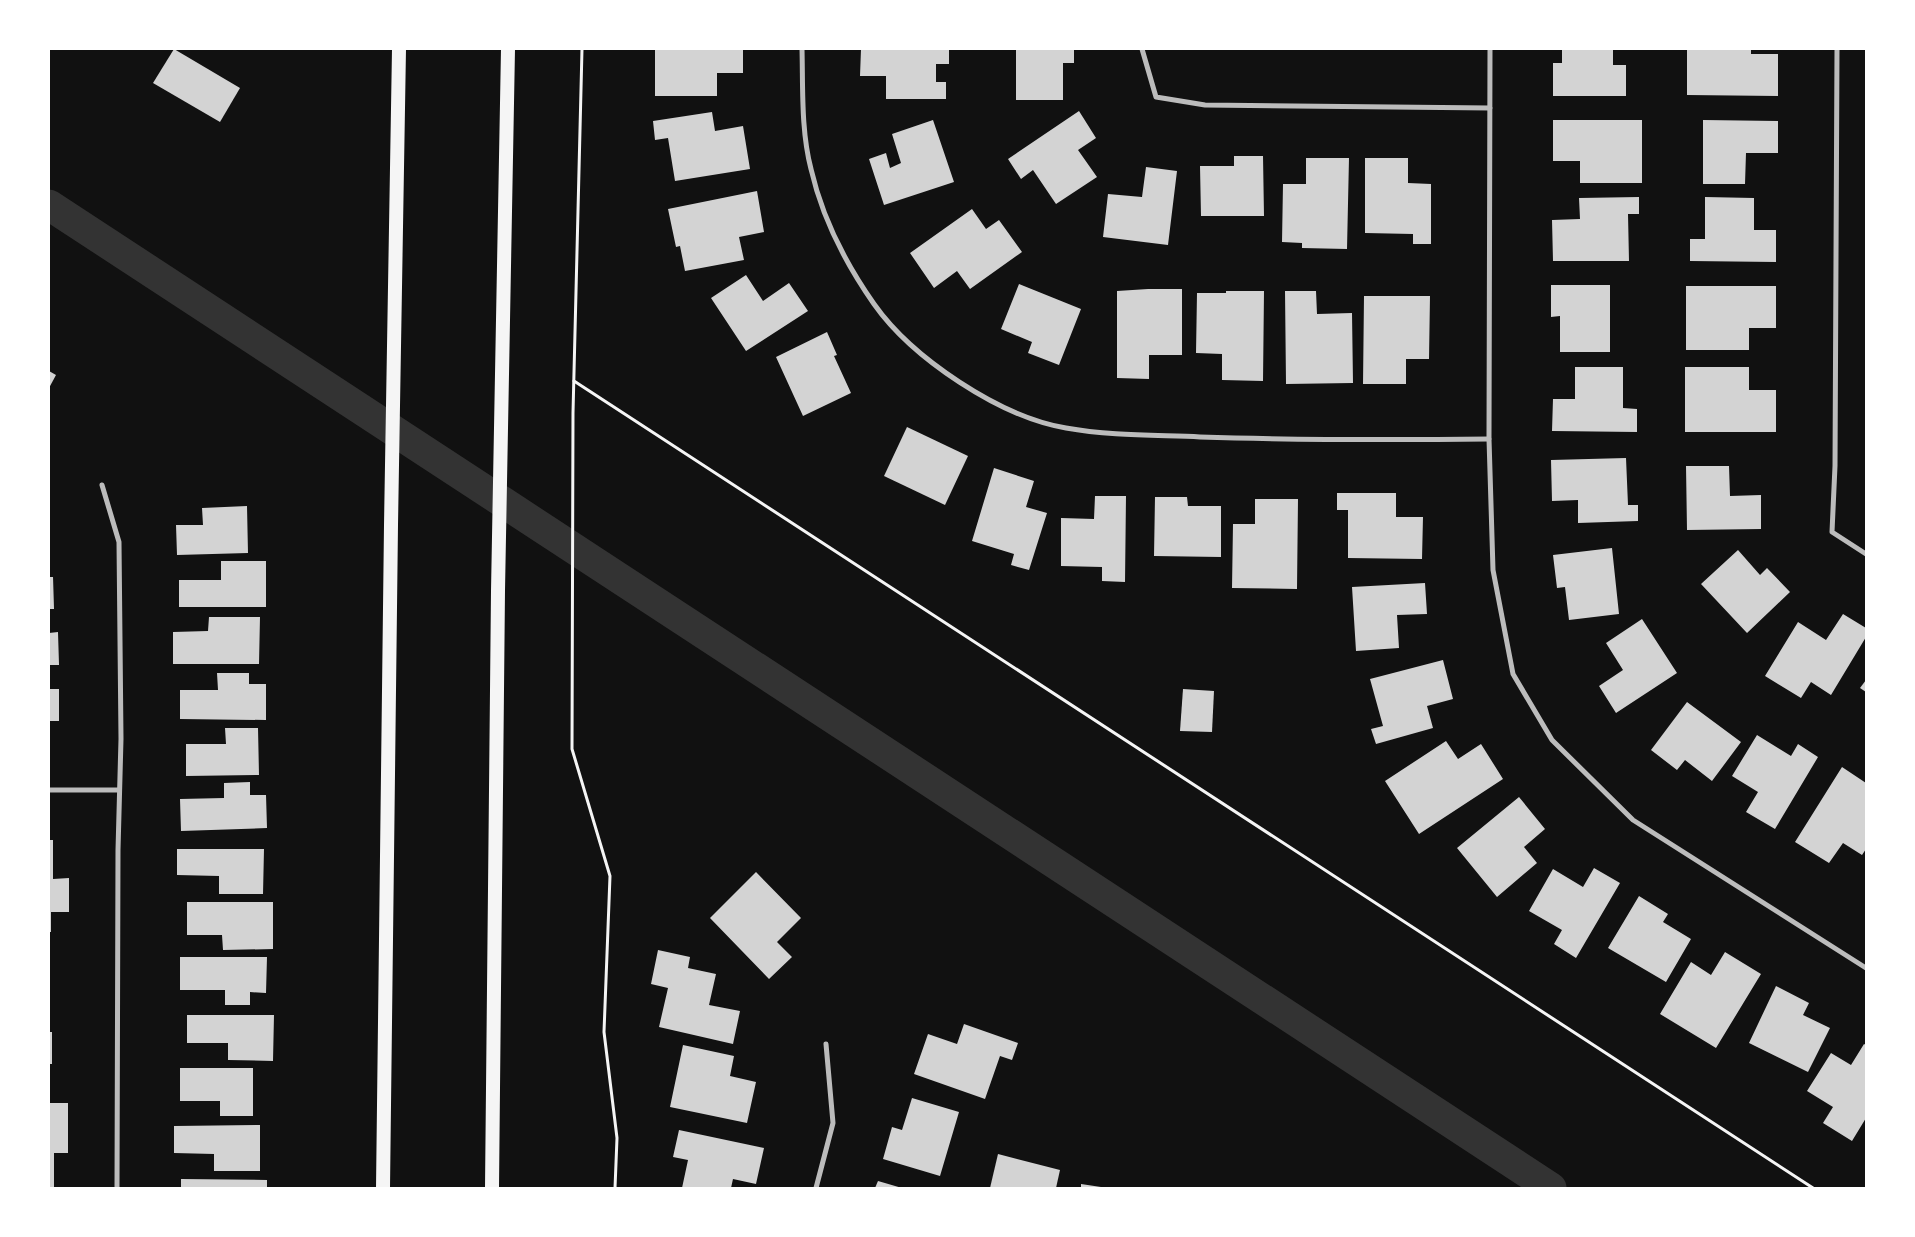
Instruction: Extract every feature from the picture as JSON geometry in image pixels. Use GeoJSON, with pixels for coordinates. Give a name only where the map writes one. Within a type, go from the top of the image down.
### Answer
{"type":"FeatureCollection","features":[{"type":"Feature","properties":{"kind":"highway"},"geometry":{"type":"LineString","coordinates":[[383,1188],[390,525],[399,49]]}},
{"type":"Feature","properties":{"kind":"highway"},"geometry":{"type":"LineString","coordinates":[[492,1188],[498,591],[508,49]]}},
{"type":"Feature","properties":{"kind":"street"},"geometry":{"type":"LineString","coordinates":[[802,49],[803,105],[811,169],[836,241],[874,305],[919,352],[969,389],[1022,416],[1065,428],[1116,434],[1317,441],[1489,439]]}},
{"type":"Feature","properties":{"kind":"street"},"geometry":{"type":"LineString","coordinates":[[1142,49],[1156,97],[1185,102],[1205,105],[1490,108]]}},
{"type":"Feature","properties":{"kind":"street"},"geometry":{"type":"LineString","coordinates":[[1490,49],[1489,439],[1493,570],[1514,674],[1552,740],[1634,820],[1866,968]]}},
{"type":"Feature","properties":{"kind":"street"},"geometry":{"type":"LineString","coordinates":[[1837,49],[1836,466],[1832,532],[1866,554]]}},
{"type":"Feature","properties":{"kind":"street"},"geometry":{"type":"LineString","coordinates":[[102,485],[119,542],[116,1188]]}},
{"type":"Feature","properties":{"kind":"street"},"geometry":{"type":"LineString","coordinates":[[49,790],[119,790]]}},
{"type":"Feature","properties":{"kind":"street"},"geometry":{"type":"LineString","coordinates":[[816,1188],[833,1122],[826,1044]]}},
{"type":"Feature","properties":{"kind":"path"},"geometry":{"type":"LineString","coordinates":[[582,49],[573,413],[572,749],[610,876],[604,1032],[617,1138],[615,1188]]}},
{"type":"Feature","properties":{"kind":"path"},"geometry":{"type":"LineString","coordinates":[[574,381],[1813,1188]]}},
{"type":"Feature","properties":{"kind":"building"},"geometry":{"type":"Polygon","coordinates":[[[174,49],[240,88],[220,122],[153,83],[174,49]]]}},
{"type":"Feature","properties":{"kind":"building"},"geometry":{"type":"Polygon","coordinates":[[[655,49],[743,49],[743,73],[717,73],[717,96],[655,96],[655,49]]]}},
{"type":"Feature","properties":{"kind":"building"},"geometry":{"type":"Polygon","coordinates":[[[861,49],[949,49],[949,64],[936,64],[936,82],[946,82],[946,99],[886,99],[886,76],[860,76],[861,49]]]}},
{"type":"Feature","properties":{"kind":"building"},"geometry":{"type":"Polygon","coordinates":[[[1016,49],[1074,49],[1074,63],[1063,63],[1063,100],[1016,100],[1016,49]]]}},
{"type":"Feature","properties":{"kind":"building"},"geometry":{"type":"Polygon","coordinates":[[[1562,49],[1613,49],[1613,65],[1626,65],[1626,96],[1553,96],[1553,63],[1562,63],[1562,49]]]}},
{"type":"Feature","properties":{"kind":"building"},"geometry":{"type":"Polygon","coordinates":[[[1687,49],[1751,49],[1751,54],[1778,54],[1778,96],[1687,95],[1687,49]]]}},
{"type":"Feature","properties":{"kind":"building"},"geometry":{"type":"Polygon","coordinates":[[[1079,111],[1096,138],[1078,150],[1097,177],[1056,204],[1033,170],[1021,179],[1008,159],[1079,111]]]}},
{"type":"Feature","properties":{"kind":"building"},"geometry":{"type":"Polygon","coordinates":[[[712,112],[715,131],[743,126],[750,169],[675,181],[668,138],[655,140],[653,121],[712,112]]]}},
{"type":"Feature","properties":{"kind":"building"},"geometry":{"type":"Polygon","coordinates":[[[933,120],[954,182],[884,205],[869,159],[886,153],[890,168],[901,163],[892,134],[933,120]]]}},
{"type":"Feature","properties":{"kind":"building"},"geometry":{"type":"Polygon","coordinates":[[[1553,120],[1642,120],[1642,183],[1580,183],[1580,161],[1553,161],[1553,120]]]}},
{"type":"Feature","properties":{"kind":"building"},"geometry":{"type":"Polygon","coordinates":[[[1703,120],[1778,121],[1778,153],[1746,153],[1745,184],[1703,184],[1703,120]]]}},
{"type":"Feature","properties":{"kind":"building"},"geometry":{"type":"Polygon","coordinates":[[[1234,156],[1263,156],[1264,216],[1201,216],[1200,166],[1234,166],[1234,156]]]}},
{"type":"Feature","properties":{"kind":"building"},"geometry":{"type":"Polygon","coordinates":[[[1306,158],[1349,158],[1347,249],[1302,248],[1302,243],[1282,242],[1283,184],[1306,184],[1306,158]]]}},
{"type":"Feature","properties":{"kind":"building"},"geometry":{"type":"Polygon","coordinates":[[[1365,158],[1408,158],[1408,183],[1431,184],[1431,244],[1413,244],[1413,234],[1365,233],[1365,158]]]}},
{"type":"Feature","properties":{"kind":"building"},"geometry":{"type":"Polygon","coordinates":[[[1146,167],[1177,171],[1168,245],[1103,237],[1108,194],[1142,197],[1146,167]]]}},
{"type":"Feature","properties":{"kind":"building"},"geometry":{"type":"Polygon","coordinates":[[[757,191],[764,232],[739,237],[744,260],[685,271],[680,246],[676,247],[668,209],[757,191]]]}},
{"type":"Feature","properties":{"kind":"building"},"geometry":{"type":"Polygon","coordinates":[[[1639,197],[1639,214],[1628,214],[1629,261],[1553,261],[1552,220],[1580,219],[1579,198],[1639,197]]]}},
{"type":"Feature","properties":{"kind":"building"},"geometry":{"type":"Polygon","coordinates":[[[1705,197],[1754,198],[1754,230],[1776,230],[1776,262],[1690,261],[1690,239],[1705,239],[1705,197]]]}},
{"type":"Feature","properties":{"kind":"building"},"geometry":{"type":"Polygon","coordinates":[[[972,209],[986,229],[999,220],[1022,252],[970,289],[957,271],[934,288],[910,253],[972,209]]]}},
{"type":"Feature","properties":{"kind":"building"},"geometry":{"type":"Polygon","coordinates":[[[746,275],[763,301],[789,283],[808,311],[746,351],[711,298],[746,275]]]}},
{"type":"Feature","properties":{"kind":"building"},"geometry":{"type":"Polygon","coordinates":[[[1019,284],[1081,309],[1059,365],[1028,353],[1032,342],[1001,329],[1019,284]]]}},
{"type":"Feature","properties":{"kind":"building"},"geometry":{"type":"Polygon","coordinates":[[[1551,285],[1610,285],[1610,352],[1560,352],[1560,316],[1551,317],[1551,285]]]}},
{"type":"Feature","properties":{"kind":"building"},"geometry":{"type":"Polygon","coordinates":[[[1686,286],[1776,286],[1776,328],[1749,328],[1749,350],[1686,350],[1686,286]]]}},
{"type":"Feature","properties":{"kind":"building"},"geometry":{"type":"Polygon","coordinates":[[[1182,289],[1182,355],[1149,355],[1149,379],[1117,378],[1117,291],[1182,289]]]}},
{"type":"Feature","properties":{"kind":"building"},"geometry":{"type":"Polygon","coordinates":[[[1226,291],[1264,291],[1263,381],[1222,380],[1222,354],[1196,353],[1197,293],[1226,293],[1226,291]]]}},
{"type":"Feature","properties":{"kind":"building"},"geometry":{"type":"Polygon","coordinates":[[[1285,291],[1316,291],[1317,314],[1352,313],[1353,383],[1286,384],[1285,291]]]}},
{"type":"Feature","properties":{"kind":"building"},"geometry":{"type":"Polygon","coordinates":[[[1364,296],[1430,296],[1429,359],[1406,359],[1406,384],[1363,384],[1364,296]]]}},
{"type":"Feature","properties":{"kind":"building"},"geometry":{"type":"Polygon","coordinates":[[[827,332],[837,355],[834,356],[851,393],[803,416],[776,357],[827,332]]]}},
{"type":"Feature","properties":{"kind":"building"},"geometry":{"type":"Polygon","coordinates":[[[1575,367],[1623,367],[1623,408],[1637,409],[1637,432],[1552,431],[1553,399],[1575,399],[1575,367]]]}},
{"type":"Feature","properties":{"kind":"building"},"geometry":{"type":"Polygon","coordinates":[[[1685,367],[1749,367],[1749,390],[1776,390],[1776,432],[1685,432],[1685,367]]]}},
{"type":"Feature","properties":{"kind":"building"},"geometry":{"type":"Polygon","coordinates":[[[49,371],[56,375],[49,388],[49,371]]]}},
{"type":"Feature","properties":{"kind":"building"},"geometry":{"type":"Polygon","coordinates":[[[907,427],[968,456],[945,505],[884,476],[907,427]]]}},
{"type":"Feature","properties":{"kind":"building"},"geometry":{"type":"Polygon","coordinates":[[[1626,458],[1628,505],[1638,505],[1638,521],[1578,523],[1578,500],[1552,501],[1551,460],[1626,458]]]}},
{"type":"Feature","properties":{"kind":"building"},"geometry":{"type":"Polygon","coordinates":[[[1686,466],[1729,466],[1730,496],[1761,495],[1761,529],[1687,530],[1686,466]]]}},
{"type":"Feature","properties":{"kind":"building"},"geometry":{"type":"Polygon","coordinates":[[[994,468],[1034,481],[1026,507],[1047,513],[1029,570],[1011,565],[1014,554],[972,541],[994,468]]]}},
{"type":"Feature","properties":{"kind":"building"},"geometry":{"type":"Polygon","coordinates":[[[1337,493],[1396,493],[1396,517],[1423,517],[1422,559],[1348,558],[1348,510],[1337,510],[1337,493]]]}},
{"type":"Feature","properties":{"kind":"building"},"geometry":{"type":"Polygon","coordinates":[[[1095,496],[1126,496],[1125,582],[1102,581],[1102,567],[1061,566],[1061,518],[1094,519],[1095,496]]]}},
{"type":"Feature","properties":{"kind":"building"},"geometry":{"type":"Polygon","coordinates":[[[1155,497],[1187,497],[1188,506],[1221,506],[1221,557],[1154,556],[1155,497]]]}},
{"type":"Feature","properties":{"kind":"building"},"geometry":{"type":"Polygon","coordinates":[[[1255,499],[1298,499],[1297,589],[1232,588],[1233,524],[1255,524],[1255,499]]]}},
{"type":"Feature","properties":{"kind":"building"},"geometry":{"type":"Polygon","coordinates":[[[247,506],[248,553],[177,555],[176,525],[203,525],[202,508],[247,506]]]}},
{"type":"Feature","properties":{"kind":"building"},"geometry":{"type":"Polygon","coordinates":[[[1612,548],[1619,614],[1569,620],[1565,587],[1557,588],[1553,555],[1612,548]]]}},
{"type":"Feature","properties":{"kind":"building"},"geometry":{"type":"Polygon","coordinates":[[[1738,550],[1760,575],[1767,568],[1790,592],[1747,633],[1701,584],[1738,550]]]}},
{"type":"Feature","properties":{"kind":"building"},"geometry":{"type":"Polygon","coordinates":[[[221,561],[266,561],[266,607],[179,607],[179,580],[221,580],[221,561]]]}},
{"type":"Feature","properties":{"kind":"building"},"geometry":{"type":"Polygon","coordinates":[[[49,577],[53,577],[54,609],[49,609],[49,577]]]}},
{"type":"Feature","properties":{"kind":"building"},"geometry":{"type":"Polygon","coordinates":[[[1425,583],[1427,614],[1397,615],[1399,648],[1356,651],[1352,587],[1425,583]]]}},
{"type":"Feature","properties":{"kind":"building"},"geometry":{"type":"Polygon","coordinates":[[[1843,614],[1866,628],[1866,637],[1831,695],[1811,682],[1801,698],[1765,676],[1798,622],[1826,640],[1843,614]]]}},
{"type":"Feature","properties":{"kind":"building"},"geometry":{"type":"Polygon","coordinates":[[[209,617],[260,617],[259,664],[173,664],[173,632],[208,631],[209,617]]]}},
{"type":"Feature","properties":{"kind":"building"},"geometry":{"type":"Polygon","coordinates":[[[1642,619],[1677,673],[1616,713],[1599,686],[1623,670],[1606,643],[1642,619]]]}},
{"type":"Feature","properties":{"kind":"building"},"geometry":{"type":"Polygon","coordinates":[[[58,632],[59,665],[49,665],[49,633],[58,632]]]}},
{"type":"Feature","properties":{"kind":"building"},"geometry":{"type":"Polygon","coordinates":[[[1443,660],[1453,699],[1427,706],[1433,728],[1376,744],[1371,729],[1383,726],[1370,679],[1443,660]]]}},
{"type":"Feature","properties":{"kind":"building"},"geometry":{"type":"Polygon","coordinates":[[[217,673],[249,673],[249,684],[266,684],[266,720],[180,719],[180,690],[218,690],[217,673]]]}},
{"type":"Feature","properties":{"kind":"building"},"geometry":{"type":"Polygon","coordinates":[[[1866,680],[1866,692],[1860,688],[1866,680]]]}},
{"type":"Feature","properties":{"kind":"building"},"geometry":{"type":"Polygon","coordinates":[[[49,689],[59,689],[59,721],[49,721],[49,689]]]}},
{"type":"Feature","properties":{"kind":"building"},"geometry":{"type":"Polygon","coordinates":[[[1183,689],[1214,691],[1212,732],[1180,731],[1183,689]]]}},
{"type":"Feature","properties":{"kind":"building"},"geometry":{"type":"Polygon","coordinates":[[[1687,702],[1741,742],[1712,781],[1685,760],[1677,770],[1651,750],[1687,702]]]}},
{"type":"Feature","properties":{"kind":"building"},"geometry":{"type":"Polygon","coordinates":[[[225,728],[258,728],[259,775],[186,776],[186,744],[226,744],[225,728]]]}},
{"type":"Feature","properties":{"kind":"building"},"geometry":{"type":"Polygon","coordinates":[[[1757,735],[1791,756],[1798,744],[1818,757],[1775,829],[1746,812],[1758,792],[1732,776],[1757,735]]]}},
{"type":"Feature","properties":{"kind":"building"},"geometry":{"type":"Polygon","coordinates":[[[1446,741],[1458,759],[1481,744],[1503,779],[1419,834],[1385,781],[1446,741]]]}},
{"type":"Feature","properties":{"kind":"building"},"geometry":{"type":"Polygon","coordinates":[[[1842,767],[1866,783],[1866,849],[1862,855],[1843,843],[1829,863],[1795,842],[1842,767]]]}},
{"type":"Feature","properties":{"kind":"building"},"geometry":{"type":"Polygon","coordinates":[[[250,782],[250,795],[266,795],[267,828],[181,831],[180,799],[224,798],[224,783],[250,782]]]}},
{"type":"Feature","properties":{"kind":"building"},"geometry":{"type":"Polygon","coordinates":[[[1519,797],[1545,829],[1524,847],[1537,863],[1497,897],[1457,848],[1519,797]]]}},
{"type":"Feature","properties":{"kind":"building"},"geometry":{"type":"Polygon","coordinates":[[[49,840],[53,840],[53,879],[69,878],[69,912],[51,912],[51,932],[49,932],[49,840]]]}},
{"type":"Feature","properties":{"kind":"building"},"geometry":{"type":"Polygon","coordinates":[[[177,849],[264,849],[263,894],[219,894],[219,876],[177,875],[177,849]]]}},
{"type":"Feature","properties":{"kind":"building"},"geometry":{"type":"Polygon","coordinates":[[[1594,868],[1620,883],[1576,958],[1554,944],[1562,930],[1529,911],[1553,869],[1583,887],[1594,868]]]}},
{"type":"Feature","properties":{"kind":"building"},"geometry":{"type":"Polygon","coordinates":[[[756,872],[801,918],[777,942],[792,957],[769,979],[710,918],[756,872]]]}},
{"type":"Feature","properties":{"kind":"building"},"geometry":{"type":"Polygon","coordinates":[[[1639,896],[1668,914],[1663,922],[1691,939],[1666,982],[1608,948],[1639,896]]]}},
{"type":"Feature","properties":{"kind":"building"},"geometry":{"type":"Polygon","coordinates":[[[187,902],[273,902],[273,949],[223,950],[222,935],[187,935],[187,902]]]}},
{"type":"Feature","properties":{"kind":"building"},"geometry":{"type":"Polygon","coordinates":[[[658,950],[690,957],[688,968],[716,974],[709,1005],[740,1011],[733,1044],[659,1027],[668,988],[651,984],[658,950]]]}},
{"type":"Feature","properties":{"kind":"building"},"geometry":{"type":"Polygon","coordinates":[[[1725,952],[1761,974],[1716,1048],[1660,1014],[1691,962],[1711,975],[1725,952]]]}},
{"type":"Feature","properties":{"kind":"building"},"geometry":{"type":"Polygon","coordinates":[[[180,957],[267,957],[266,993],[250,992],[250,1005],[225,1005],[225,990],[180,990],[180,957]]]}},
{"type":"Feature","properties":{"kind":"building"},"geometry":{"type":"Polygon","coordinates":[[[1776,986],[1809,1003],[1803,1015],[1830,1028],[1808,1072],[1749,1043],[1776,986]]]}},
{"type":"Feature","properties":{"kind":"building"},"geometry":{"type":"Polygon","coordinates":[[[187,1015],[274,1015],[273,1061],[228,1060],[228,1043],[187,1043],[187,1015]]]}},
{"type":"Feature","properties":{"kind":"building"},"geometry":{"type":"Polygon","coordinates":[[[964,1024],[1018,1043],[1012,1060],[1000,1056],[985,1099],[914,1074],[928,1034],[957,1044],[964,1024]]]}},
{"type":"Feature","properties":{"kind":"building"},"geometry":{"type":"Polygon","coordinates":[[[49,1032],[52,1032],[52,1064],[49,1064],[49,1032]]]}},
{"type":"Feature","properties":{"kind":"building"},"geometry":{"type":"Polygon","coordinates":[[[1864,1044],[1866,1045],[1866,1118],[1852,1141],[1823,1123],[1833,1107],[1807,1091],[1831,1053],[1851,1065],[1864,1044]]]}},
{"type":"Feature","properties":{"kind":"building"},"geometry":{"type":"Polygon","coordinates":[[[683,1045],[734,1056],[730,1076],[756,1082],[747,1123],[670,1107],[683,1045]]]}},
{"type":"Feature","properties":{"kind":"building"},"geometry":{"type":"Polygon","coordinates":[[[180,1068],[253,1068],[253,1116],[220,1116],[220,1101],[180,1101],[180,1068]]]}},
{"type":"Feature","properties":{"kind":"building"},"geometry":{"type":"Polygon","coordinates":[[[912,1098],[959,1112],[940,1176],[883,1159],[892,1127],[902,1130],[912,1098]]]}},
{"type":"Feature","properties":{"kind":"building"},"geometry":{"type":"Polygon","coordinates":[[[49,1103],[68,1103],[68,1153],[54,1153],[54,1188],[49,1188],[49,1103]]]}},
{"type":"Feature","properties":{"kind":"building"},"geometry":{"type":"Polygon","coordinates":[[[260,1125],[260,1171],[214,1171],[214,1154],[174,1153],[174,1126],[260,1125]]]}},
{"type":"Feature","properties":{"kind":"building"},"geometry":{"type":"Polygon","coordinates":[[[679,1130],[764,1148],[756,1184],[733,1179],[731,1188],[682,1188],[688,1160],[673,1157],[679,1130]]]}},
{"type":"Feature","properties":{"kind":"building"},"geometry":{"type":"Polygon","coordinates":[[[998,1154],[1060,1170],[1056,1188],[990,1188],[998,1154]]]}},
{"type":"Feature","properties":{"kind":"building"},"geometry":{"type":"Polygon","coordinates":[[[181,1179],[267,1180],[267,1188],[181,1188],[181,1179]]]}},
{"type":"Feature","properties":{"kind":"building"},"geometry":{"type":"Polygon","coordinates":[[[878,1181],[902,1188],[875,1188],[878,1181]]]}},
{"type":"Feature","properties":{"kind":"building"},"geometry":{"type":"Polygon","coordinates":[[[1081,1184],[1101,1187],[1101,1188],[1081,1188],[1081,1184]]]}},
{"type":"Feature","properties":{"kind":"waterway"},"geometry":{"type":"LineString","coordinates":[[49,205],[1551,1188]]}}]}
